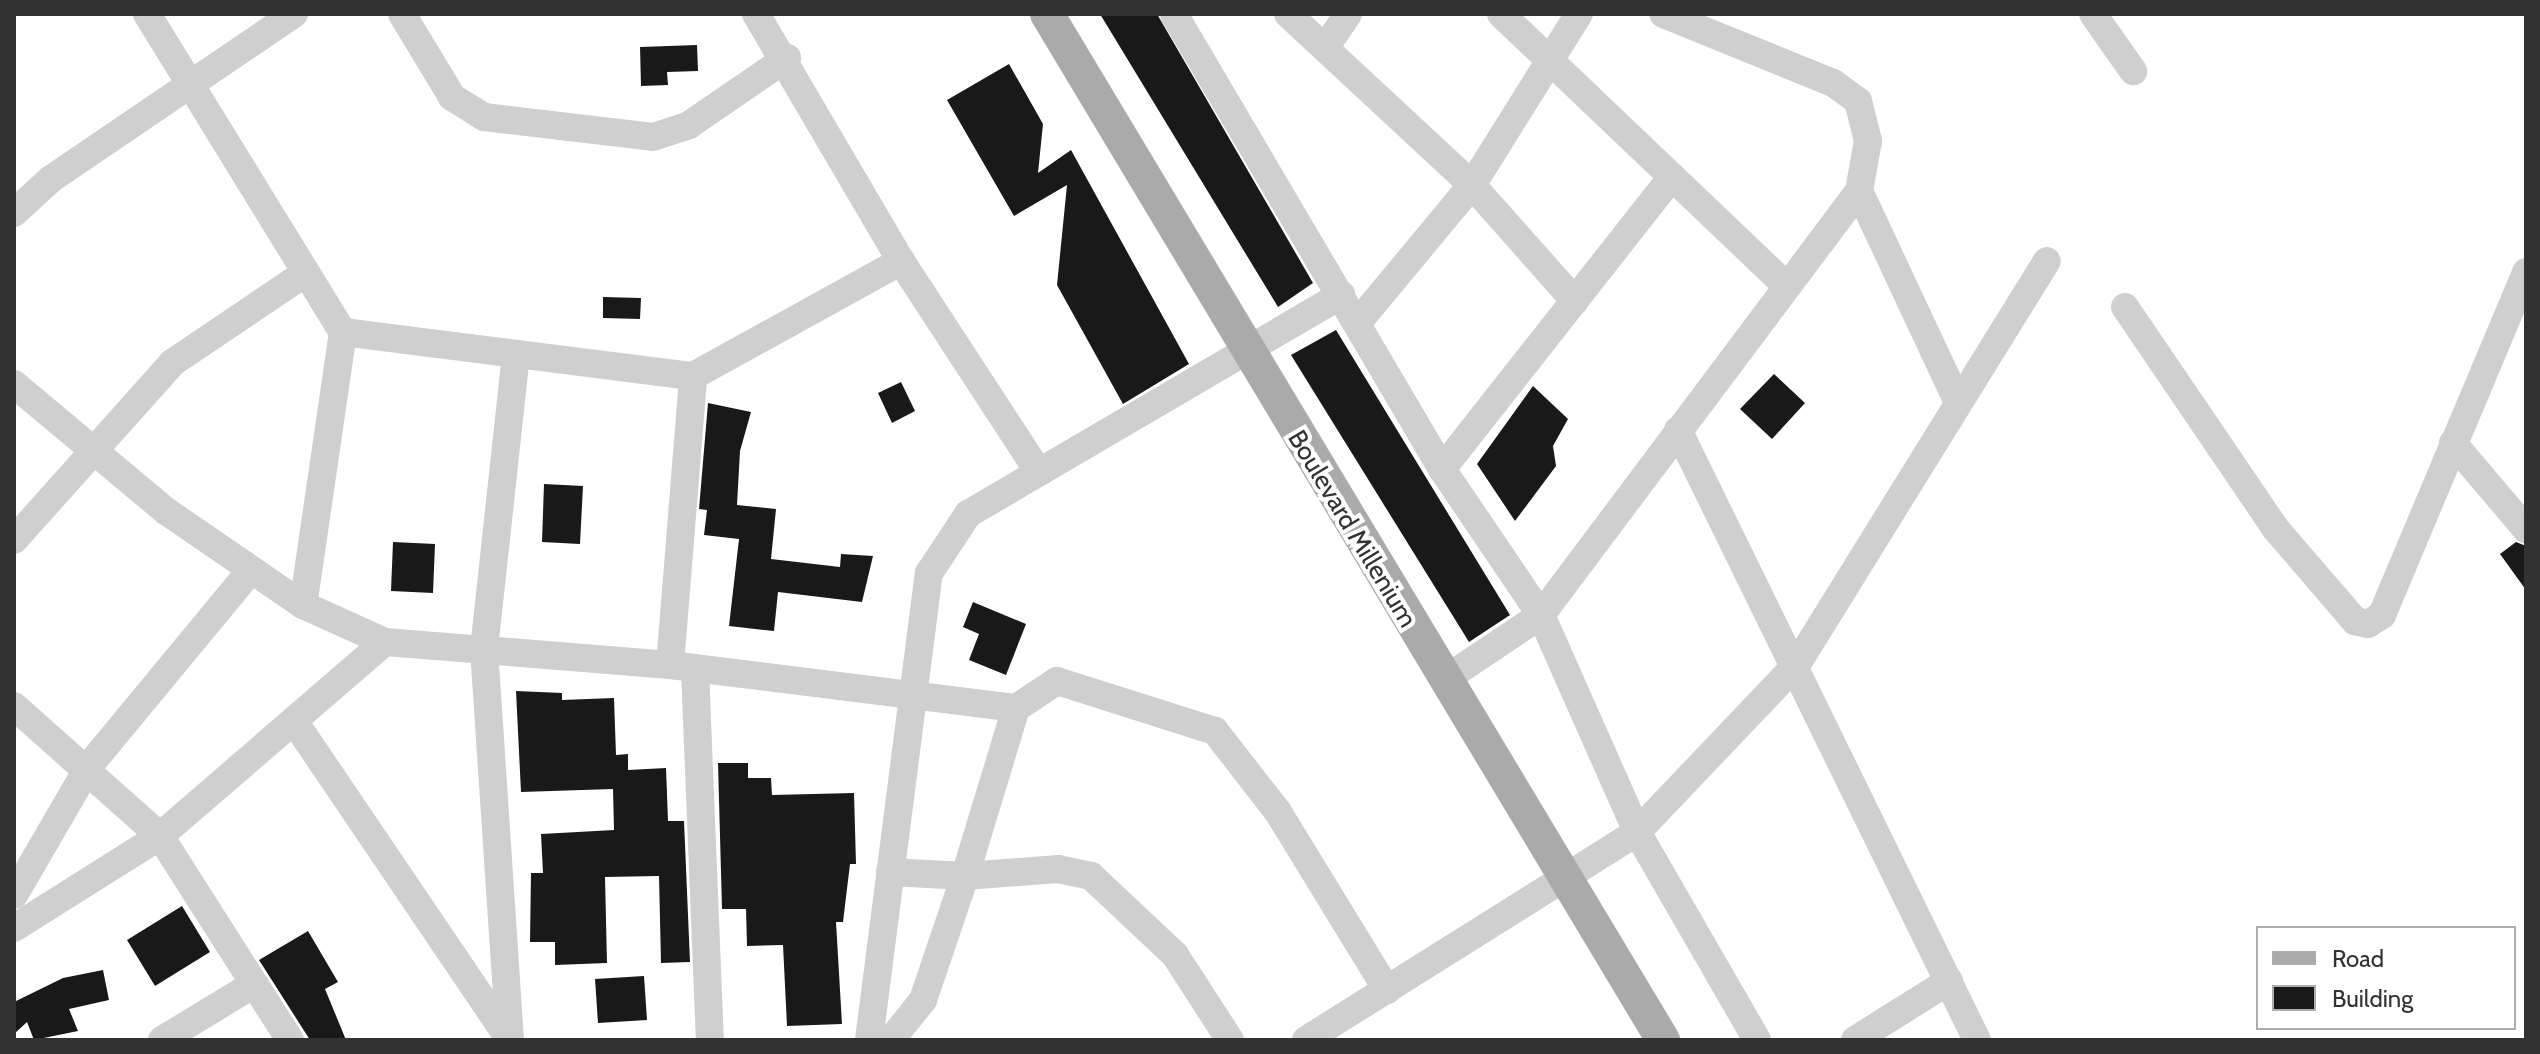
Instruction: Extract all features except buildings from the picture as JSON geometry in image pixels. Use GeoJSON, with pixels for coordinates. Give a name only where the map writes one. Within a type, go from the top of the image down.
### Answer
{"type":"FeatureCollection","features":[{"type":"Feature","properties":{"kind":"main road","name":"Boulevard Millenium"},"geometry":{"type":"LineString","coordinates":[[1047,14],[1246,354],[1663,1040]]}},
{"type":"Feature","properties":{"kind":"street"},"geometry":{"type":"LineString","coordinates":[[147,14],[304,274],[343,332],[303,605]]}},
{"type":"Feature","properties":{"kind":"street"},"geometry":{"type":"LineString","coordinates":[[14,213],[189,83],[294,14]]}},
{"type":"Feature","properties":{"kind":"street"},"geometry":{"type":"LineString","coordinates":[[402,14],[452,97],[484,117],[653,137],[689,125],[787,58]]}},
{"type":"Feature","properties":{"kind":"street"},"geometry":{"type":"LineString","coordinates":[[756,14],[787,58],[901,261],[1038,471]]}},
{"type":"Feature","properties":{"kind":"street"},"geometry":{"type":"LineString","coordinates":[[1174,14],[1359,321],[1442,469],[1541,615],[1637,832],[1757,1040]]}},
{"type":"Feature","properties":{"kind":"street"},"geometry":{"type":"LineString","coordinates":[[1288,14],[1472,185],[1575,301]]}},
{"type":"Feature","properties":{"kind":"street"},"geometry":{"type":"LineString","coordinates":[[1325,48],[1348,14]]}},
{"type":"Feature","properties":{"kind":"street"},"geometry":{"type":"LineString","coordinates":[[1501,14],[1785,284]]}},
{"type":"Feature","properties":{"kind":"street"},"geometry":{"type":"LineString","coordinates":[[1359,321],[1472,185],[1548,59],[1579,14]]}},
{"type":"Feature","properties":{"kind":"street"},"geometry":{"type":"LineString","coordinates":[[1444,680],[1541,615],[1785,284],[1859,191],[1868,141],[1858,101],[1833,83],[1663,14]]}},
{"type":"Feature","properties":{"kind":"street"},"geometry":{"type":"LineString","coordinates":[[2093,14],[2133,71]]}},
{"type":"Feature","properties":{"kind":"street"},"geometry":{"type":"LineString","coordinates":[[1442,469],[1672,177]]}},
{"type":"Feature","properties":{"kind":"street"},"geometry":{"type":"LineString","coordinates":[[1859,191],[1958,402]]}},
{"type":"Feature","properties":{"kind":"street"},"geometry":{"type":"LineString","coordinates":[[343,332],[693,376],[901,261]]}},
{"type":"Feature","properties":{"kind":"street"},"geometry":{"type":"LineString","coordinates":[[1306,1040],[1637,832],[1797,664],[2047,261]]}},
{"type":"Feature","properties":{"kind":"street"},"geometry":{"type":"LineString","coordinates":[[2125,307],[2275,528],[2355,621],[2368,624],[2382,615],[2526,272]]}},
{"type":"Feature","properties":{"kind":"street"},"geometry":{"type":"LineString","coordinates":[[14,540],[93,447],[172,363],[304,274]]}},
{"type":"Feature","properties":{"kind":"street"},"geometry":{"type":"LineString","coordinates":[[869,1040],[929,573],[968,514],[1246,354],[1341,295]]}},
{"type":"Feature","properties":{"kind":"street"},"geometry":{"type":"LineString","coordinates":[[509,1040],[484,649],[516,354]]}},
{"type":"Feature","properties":{"kind":"street"},"geometry":{"type":"LineString","coordinates":[[693,376],[682,667],[710,1040]]}},
{"type":"Feature","properties":{"kind":"street"},"geometry":{"type":"LineString","coordinates":[[14,384],[166,511],[303,605],[385,642],[912,690],[1016,708]]}},
{"type":"Feature","properties":{"kind":"street"},"geometry":{"type":"LineString","coordinates":[[1678,430],[1797,664],[1977,1040]]}},
{"type":"Feature","properties":{"kind":"street"},"geometry":{"type":"LineString","coordinates":[[2453,443],[2526,529]]}},
{"type":"Feature","properties":{"kind":"street"},"geometry":{"type":"LineString","coordinates":[[14,895],[89,766],[251,570]]}},
{"type":"Feature","properties":{"kind":"street"},"geometry":{"type":"LineString","coordinates":[[14,928],[160,836],[385,642]]}},
{"type":"Feature","properties":{"kind":"street"},"geometry":{"type":"LineString","coordinates":[[891,1040],[923,1000],[1016,708],[1057,681],[1215,731],[1278,812],[1387,990]]}},
{"type":"Feature","properties":{"kind":"street"},"geometry":{"type":"LineString","coordinates":[[14,706],[89,766],[160,836],[290,1040]]}},
{"type":"Feature","properties":{"kind":"street"},"geometry":{"type":"LineString","coordinates":[[294,721],[509,1040]]}},
{"type":"Feature","properties":{"kind":"street"},"geometry":{"type":"LineString","coordinates":[[890,872],[965,876],[1058,869],[1091,876],[1175,955],[1230,1040]]}},
{"type":"Feature","properties":{"kind":"street"},"geometry":{"type":"LineString","coordinates":[[1855,1040],[1949,981]]}},
{"type":"Feature","properties":{"kind":"street"},"geometry":{"type":"LineString","coordinates":[[162,1040],[254,984]]}}]}
